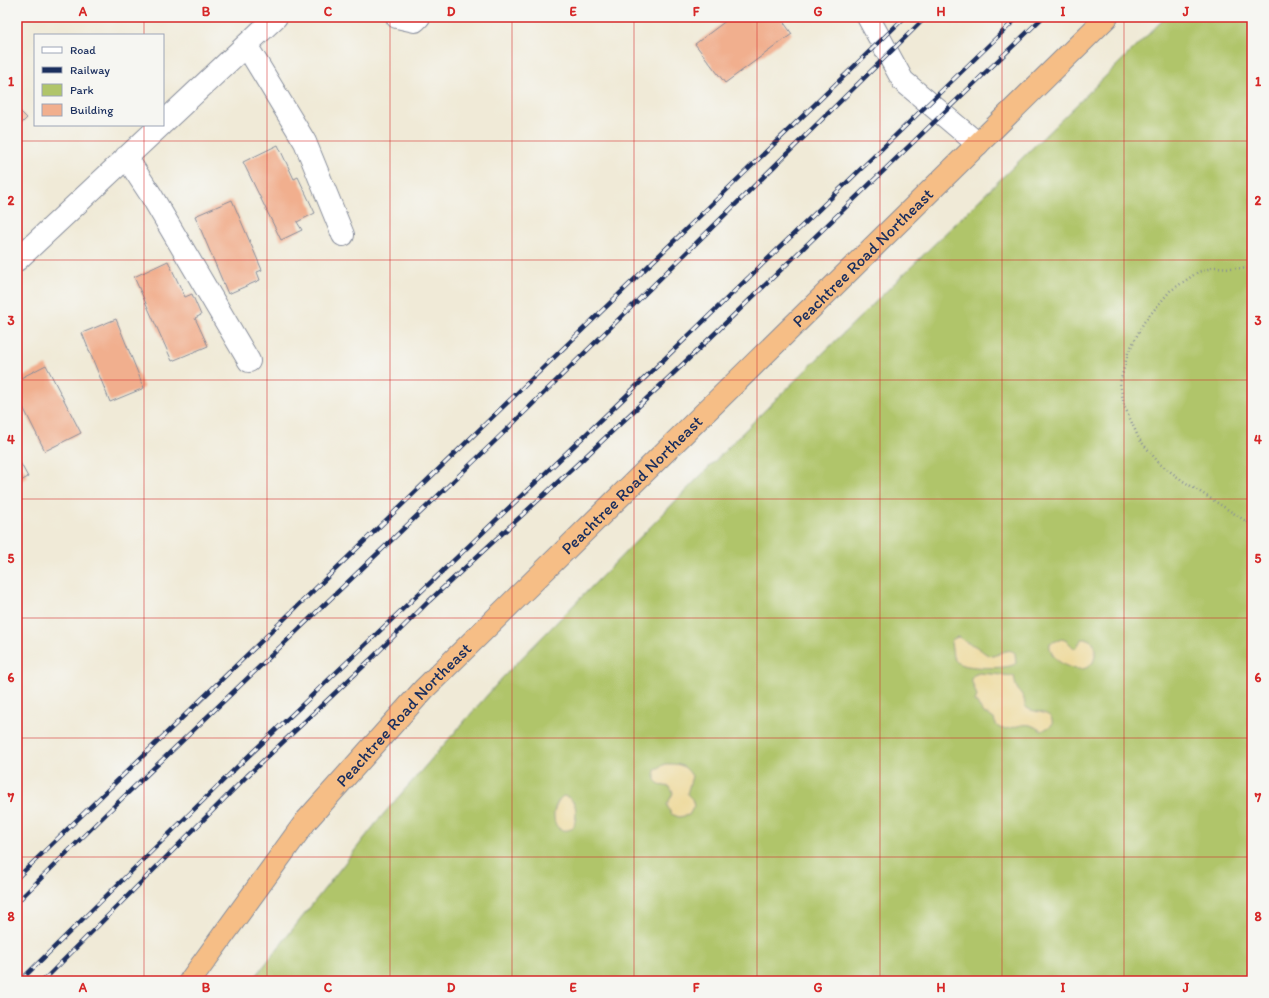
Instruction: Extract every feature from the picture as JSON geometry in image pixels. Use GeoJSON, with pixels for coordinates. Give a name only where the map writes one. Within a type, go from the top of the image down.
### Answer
{"type":"FeatureCollection","features":[{"type":"Feature","properties":{"kind":"highway","name":"Peachtree Road Northeast"},"geometry":{"type":"LineString","coordinates":[[190,981],[306,821],[424,689],[1107,17]]}},
{"type":"Feature","properties":{"kind":"street"},"geometry":{"type":"LineString","coordinates":[[164,122],[276,17]]}},
{"type":"Feature","properties":{"kind":"street"},"geometry":{"type":"LineString","coordinates":[[397,17],[415,21],[419,17]]}},
{"type":"Feature","properties":{"kind":"street"},"geometry":{"type":"LineString","coordinates":[[868,17],[903,81],[978,144]]}},
{"type":"Feature","properties":{"kind":"street"},"geometry":{"type":"LineString","coordinates":[[246,45],[305,142],[343,235]]}},
{"type":"Feature","properties":{"kind":"street"},"geometry":{"type":"LineString","coordinates":[[17,260],[160,126]]}},
{"type":"Feature","properties":{"kind":"street"},"geometry":{"type":"LineString","coordinates":[[126,157],[151,195],[249,361]]}},
{"type":"Feature","properties":{"kind":"path"},"geometry":{"type":"LineString","coordinates":[[1252,269],[1215,267],[1198,272],[1170,291],[1144,322],[1128,353],[1120,383],[1124,405],[1140,439],[1160,464],[1183,481],[1252,525]]}},
{"type":"Feature","properties":{"kind":"green space"},"geometry":{"type":"Polygon","coordinates":[[[1166,17],[1252,17],[1252,981],[252,981],[381,817],[503,677],[759,416],[1166,17]]]}},
{"type":"Feature","properties":{"kind":"sand"},"geometry":{"type":"Polygon","coordinates":[[[958,637],[977,647],[988,655],[992,656],[1008,650],[1012,651],[1015,653],[1016,663],[1006,667],[989,668],[971,667],[959,664],[953,657],[951,642],[953,639],[958,637]]]}},
{"type":"Feature","properties":{"kind":"sand"},"geometry":{"type":"Polygon","coordinates":[[[1062,639],[1067,641],[1074,648],[1076,648],[1082,639],[1088,639],[1094,643],[1095,657],[1091,665],[1083,669],[1074,668],[1065,665],[1057,659],[1051,652],[1050,643],[1062,639]]]}},
{"type":"Feature","properties":{"kind":"sand"},"geometry":{"type":"Polygon","coordinates":[[[979,673],[1014,676],[1016,687],[1023,698],[1026,707],[1030,710],[1047,714],[1052,720],[1052,725],[1042,731],[1030,725],[1004,729],[1000,728],[996,725],[994,719],[985,714],[975,701],[977,696],[971,679],[974,675],[979,673]]]}},
{"type":"Feature","properties":{"kind":"sand"},"geometry":{"type":"Polygon","coordinates":[[[665,764],[674,764],[684,767],[692,776],[687,794],[692,799],[694,806],[689,815],[679,817],[671,814],[667,805],[673,793],[670,787],[660,785],[655,780],[655,770],[665,764]]]}},
{"type":"Feature","properties":{"kind":"sand"},"geometry":{"type":"Polygon","coordinates":[[[563,796],[572,800],[576,808],[576,818],[573,828],[566,830],[560,829],[554,821],[555,808],[558,801],[563,796]]]}},
{"type":"Feature","properties":{"kind":"building"},"geometry":{"type":"Polygon","coordinates":[[[113,17],[124,17],[118,22],[113,17]]]}},
{"type":"Feature","properties":{"kind":"building"},"geometry":{"type":"Polygon","coordinates":[[[731,17],[780,17],[792,34],[725,83],[695,44],[731,17]]]}},
{"type":"Feature","properties":{"kind":"building"},"geometry":{"type":"Polygon","coordinates":[[[17,108],[27,118],[17,128],[17,108]]]}},
{"type":"Feature","properties":{"kind":"building"},"geometry":{"type":"Polygon","coordinates":[[[278,145],[294,179],[298,177],[315,213],[297,222],[302,230],[281,240],[243,162],[278,145]]]}},
{"type":"Feature","properties":{"kind":"building"},"geometry":{"type":"Polygon","coordinates":[[[232,200],[262,270],[257,272],[260,280],[228,294],[195,216],[232,200]]]}},
{"type":"Feature","properties":{"kind":"building"},"geometry":{"type":"Polygon","coordinates":[[[168,261],[185,297],[192,294],[201,315],[195,318],[208,346],[172,361],[134,277],[168,261]]]}},
{"type":"Feature","properties":{"kind":"building"},"geometry":{"type":"Polygon","coordinates":[[[116,319],[144,388],[110,402],[82,333],[116,319]]]}},
{"type":"Feature","properties":{"kind":"building"},"geometry":{"type":"Polygon","coordinates":[[[46,365],[81,433],[45,451],[17,395],[17,380],[46,365]]]}},
{"type":"Feature","properties":{"kind":"building"},"geometry":{"type":"Polygon","coordinates":[[[17,457],[28,477],[17,483],[17,457]]]}},
{"type":"Feature","properties":{"kind":"railway"},"geometry":{"type":"LineString","coordinates":[[17,878],[905,17]]}},
{"type":"Feature","properties":{"kind":"railway"},"geometry":{"type":"LineString","coordinates":[[17,902],[109,811],[495,441],[926,17]]}},
{"type":"Feature","properties":{"kind":"railway"},"geometry":{"type":"LineString","coordinates":[[20,981],[237,767],[622,400],[1018,17]]}},
{"type":"Feature","properties":{"kind":"railway"},"geometry":{"type":"LineString","coordinates":[[43,981],[247,776],[370,660],[429,601],[679,368],[1043,17]]}}]}
